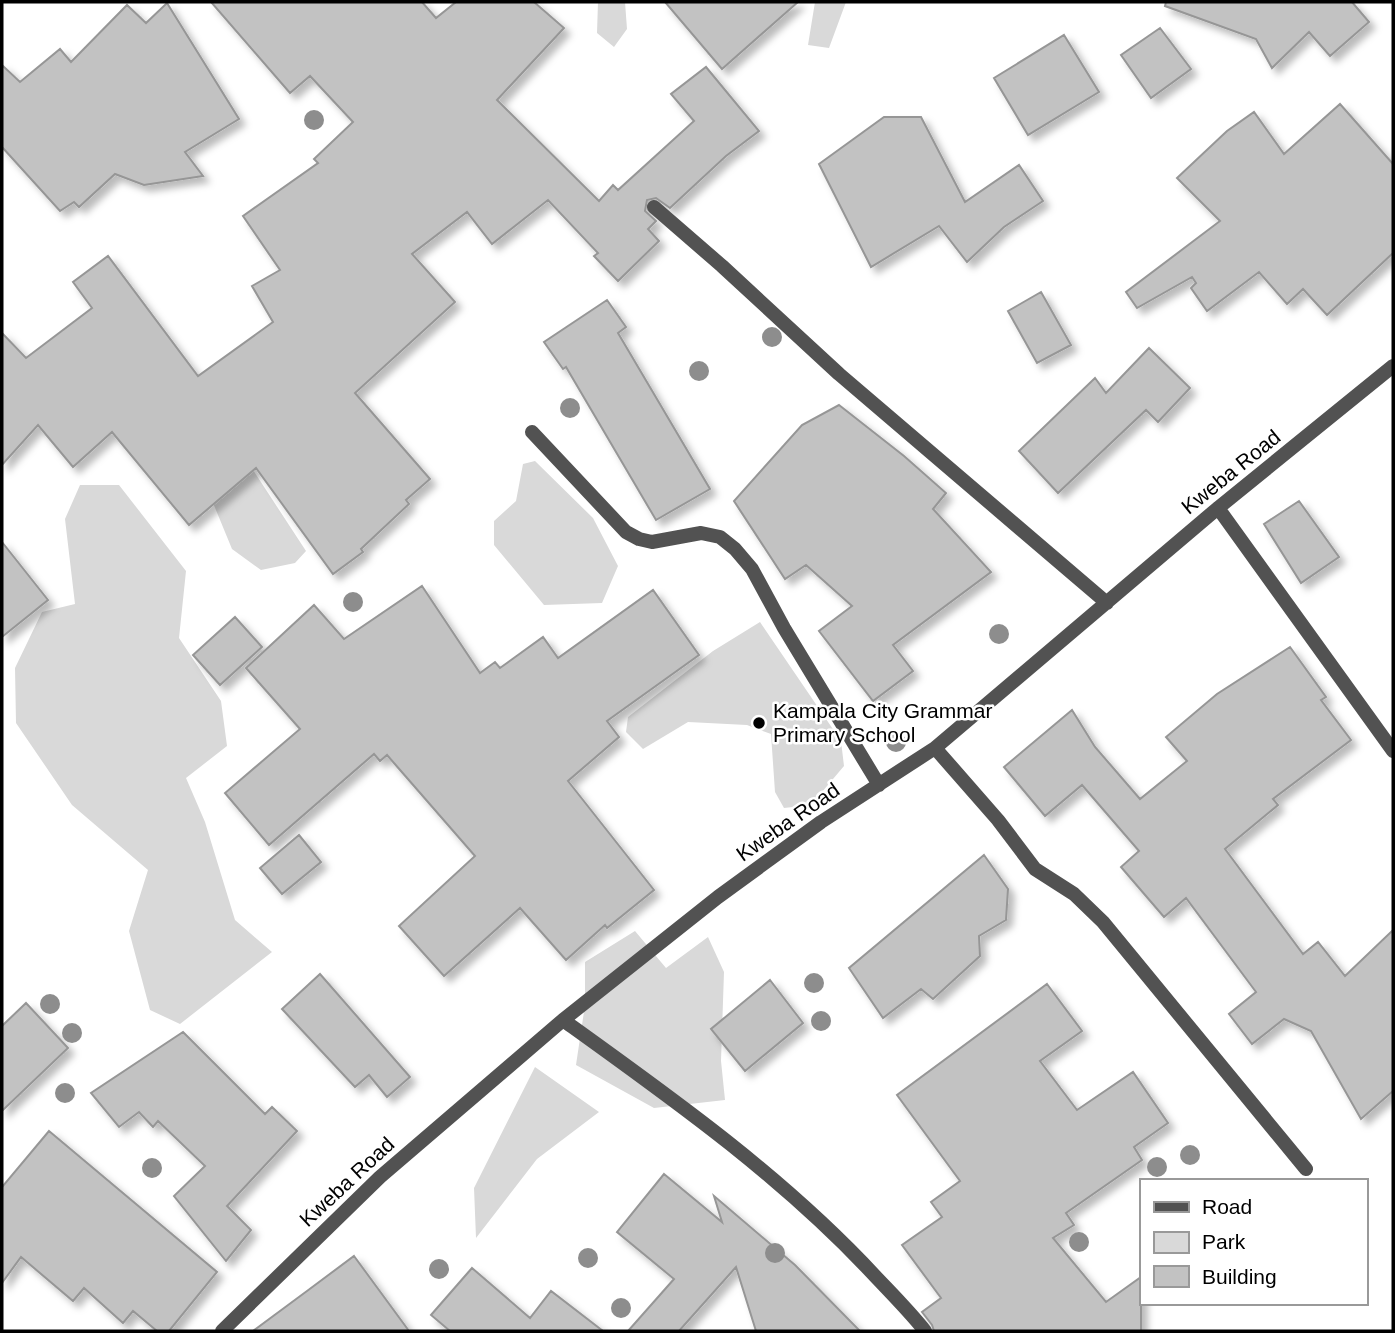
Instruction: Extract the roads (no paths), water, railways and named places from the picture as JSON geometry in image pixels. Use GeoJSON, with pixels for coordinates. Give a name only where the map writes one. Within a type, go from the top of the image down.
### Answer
{"type":"FeatureCollection","features":[{"type":"Feature","properties":{"kind":"street"},"geometry":{"type":"LineString","coordinates":[[654,207],[839,374],[1107,603]]}},
{"type":"Feature","properties":{"kind":"street","name":"Kweba Road"},"geometry":{"type":"LineString","coordinates":[[222,1331],[380,1177],[563,1020],[718,897],[821,822],[935,748],[1218,508],[1393,366]]}},
{"type":"Feature","properties":{"kind":"street"},"geometry":{"type":"LineString","coordinates":[[532,432],[626,532],[639,540],[652,542],[701,533],[720,537],[735,549],[752,569],[879,785]]}},
{"type":"Feature","properties":{"kind":"street"},"geometry":{"type":"LineString","coordinates":[[1218,508],[1393,751]]}},
{"type":"Feature","properties":{"kind":"street"},"geometry":{"type":"LineString","coordinates":[[935,748],[998,820],[1035,869],[1074,894],[1103,922],[1306,1169]]}},
{"type":"Feature","properties":{"kind":"street"},"geometry":{"type":"LineString","coordinates":[[563,1020],[662,1091],[782,1185],[848,1246],[925,1331]]}},
{"type":"Feature","properties":{"kind":"place","name":"Kampala City Grammar Primary School"},"geometry":{"type":"Point","coordinates":[759,723]}}]}
